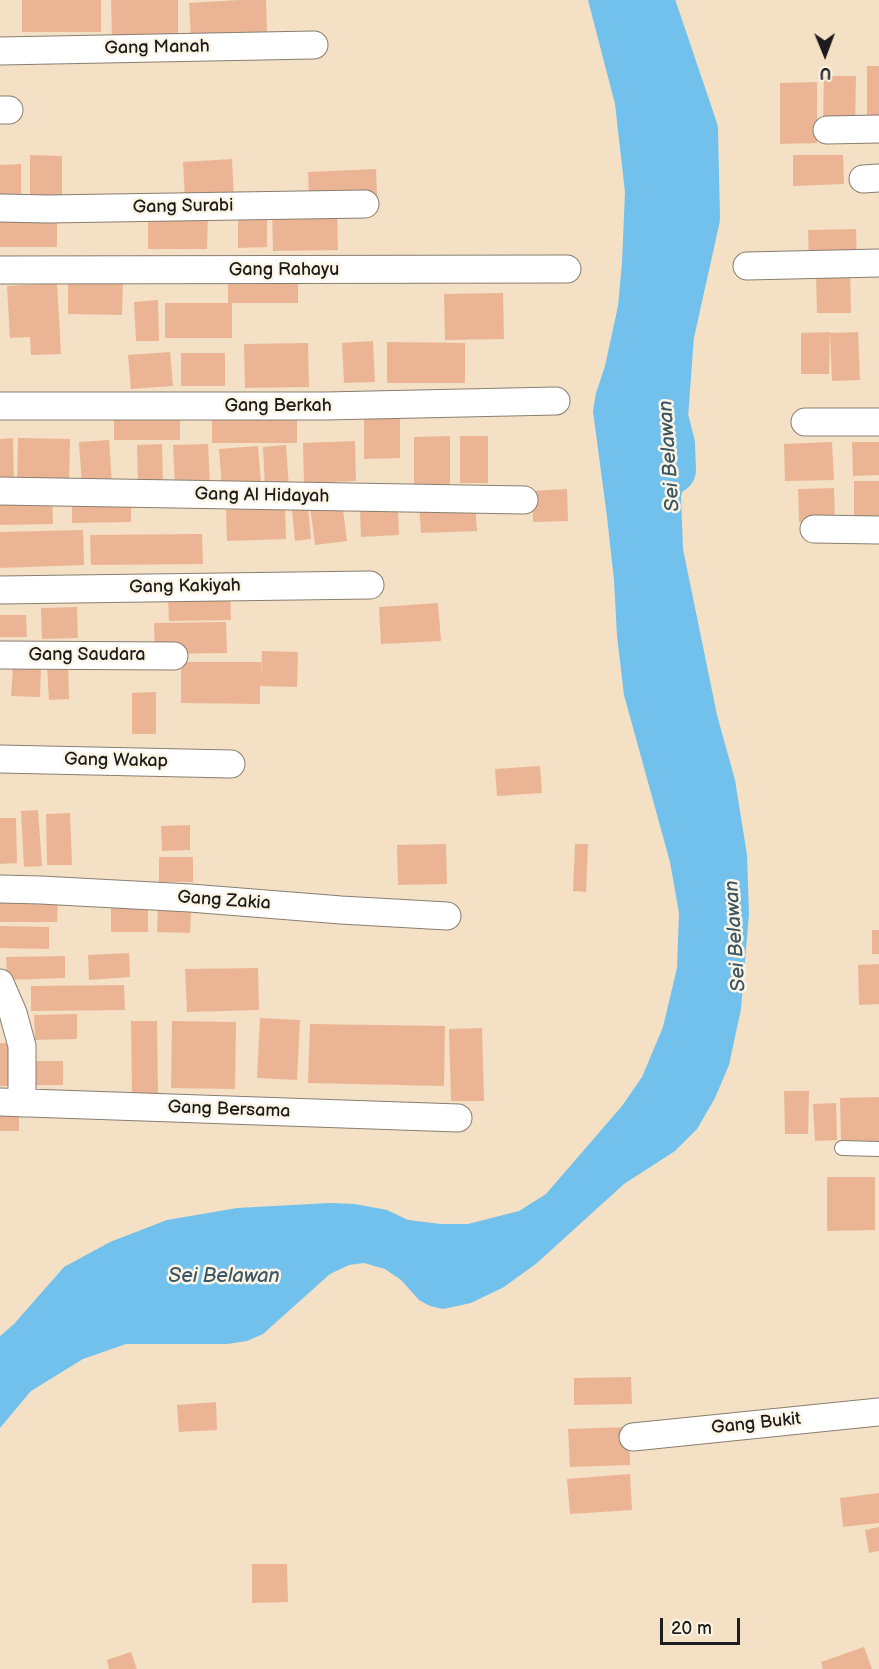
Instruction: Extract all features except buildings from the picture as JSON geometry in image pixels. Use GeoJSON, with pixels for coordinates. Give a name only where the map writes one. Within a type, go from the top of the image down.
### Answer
{"type":"FeatureCollection","features":[{"type":"Feature","properties":{"kind":"street","name":"Gang Manah"},"geometry":{"type":"LineString","coordinates":[[0,51],[314,45]]}},
{"type":"Feature","properties":{"kind":"street"},"geometry":{"type":"LineString","coordinates":[[827,130],[879,129]]}},
{"type":"Feature","properties":{"kind":"street","name":"Gang Surabi"},"geometry":{"type":"LineString","coordinates":[[0,208],[365,204]]}},
{"type":"Feature","properties":{"kind":"street"},"geometry":{"type":"LineString","coordinates":[[747,266],[879,263]]}},
{"type":"Feature","properties":{"kind":"street","name":"Gang Rahayu"},"geometry":{"type":"LineString","coordinates":[[0,270],[567,269]]}},
{"type":"Feature","properties":{"kind":"street","name":"Gang Berkah"},"geometry":{"type":"LineString","coordinates":[[0,406],[325,406],[556,401]]}},
{"type":"Feature","properties":{"kind":"street"},"geometry":{"type":"LineString","coordinates":[[805,422],[879,422]]}},
{"type":"Feature","properties":{"kind":"street","name":"Gang Al Hidayah"},"geometry":{"type":"LineString","coordinates":[[0,491],[524,500]]}},
{"type":"Feature","properties":{"kind":"street"},"geometry":{"type":"LineString","coordinates":[[814,529],[879,530]]}},
{"type":"Feature","properties":{"kind":"street","name":"Gang Kakiyah"},"geometry":{"type":"LineString","coordinates":[[0,590],[370,585]]}},
{"type":"Feature","properties":{"kind":"street","name":"Gang Saudara"},"geometry":{"type":"LineString","coordinates":[[0,655],[174,656]]}},
{"type":"Feature","properties":{"kind":"street","name":"Gang Wakap"},"geometry":{"type":"LineString","coordinates":[[0,759],[231,764]]}},
{"type":"Feature","properties":{"kind":"street","name":"Gang Zakia"},"geometry":{"type":"LineString","coordinates":[[0,889],[87,892],[447,916]]}},
{"type":"Feature","properties":{"kind":"street"},"geometry":{"type":"LineString","coordinates":[[0,983],[13,1013],[22,1046],[11,1102]]}},
{"type":"Feature","properties":{"kind":"street","name":"Gang Bersama"},"geometry":{"type":"LineString","coordinates":[[11,1102],[458,1118]]}},
{"type":"Feature","properties":{"kind":"street","name":"Gang Bukit"},"geometry":{"type":"LineString","coordinates":[[633,1437],[879,1412]]}},
{"type":"Feature","properties":{"kind":"lane"},"geometry":{"type":"LineString","coordinates":[[842,1148],[879,1149]]}},
{"type":"Feature","properties":{"kind":"water","name":"Sei Belawan"},"geometry":{"type":"Polygon","coordinates":[[[588,0],[646,0],[657,28],[685,159],[684,241],[663,354],[661,396],[688,455],[688,472],[681,497],[683,549],[717,715],[735,780],[747,855],[749,914],[741,1009],[729,1065],[715,1098],[697,1129],[675,1151],[624,1184],[537,1263],[504,1287],[471,1303],[443,1309],[419,1300],[401,1280],[385,1269],[364,1263],[349,1265],[330,1274],[263,1334],[247,1341],[227,1344],[126,1344],[83,1359],[31,1391],[0,1428],[0,1336],[14,1324],[64,1267],[110,1242],[167,1220],[237,1208],[330,1203],[355,1204],[387,1210],[408,1220],[441,1224],[468,1224],[519,1211],[546,1194],[622,1106],[642,1077],[663,1027],[677,968],[679,913],[670,862],[624,695],[617,636],[614,580],[593,411],[618,306],[625,192],[615,104],[588,0]]]}},
{"type":"Feature","properties":{"kind":"waterway","name":"Sei Belawan"},"geometry":{"type":"LineString","coordinates":[[650,0],[694,130],[696,218],[670,335],[664,417],[671,444],[672,470]]}}]}
